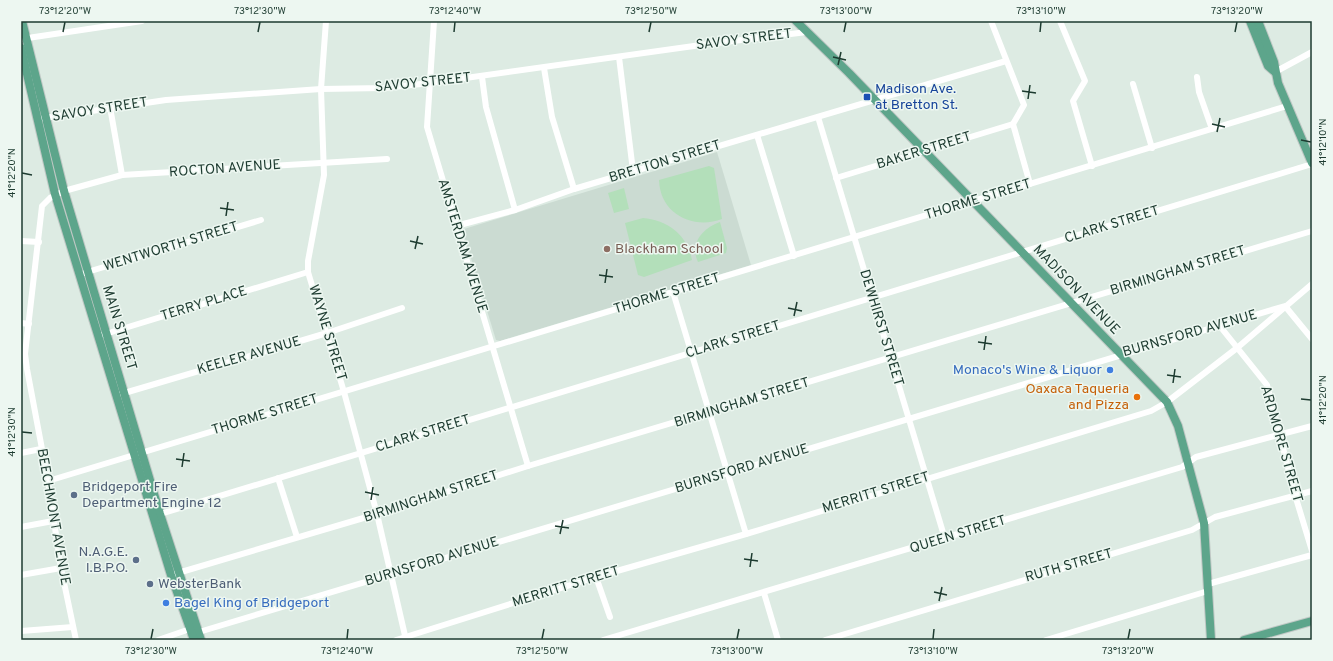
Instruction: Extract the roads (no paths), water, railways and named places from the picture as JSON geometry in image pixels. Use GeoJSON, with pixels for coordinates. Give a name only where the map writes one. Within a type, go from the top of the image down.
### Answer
{"type":"FeatureCollection","features":[{"type":"Feature","properties":{"kind":"main road","name":"MAIN STREET"},"geometry":{"type":"LineString","coordinates":[[22,21],[26,64]]}},
{"type":"Feature","properties":{"kind":"main road","name":"MADISON AVENUE"},"geometry":{"type":"LineString","coordinates":[[796,21],[875,100],[1070,304],[1167,402],[1175,416],[1189,462],[1204,523],[1211,640]]}},
{"type":"Feature","properties":{"kind":"main road"},"geometry":{"type":"LineString","coordinates":[[1250,21],[1268,66],[1275,72]]}},
{"type":"Feature","properties":{"kind":"main road"},"geometry":{"type":"LineString","coordinates":[[1258,21],[1274,62],[1275,72],[1287,106],[1312,164]]}},
{"type":"Feature","properties":{"kind":"main road","name":"MAIN STREET"},"geometry":{"type":"LineString","coordinates":[[21,48],[64,191],[84,273]]}},
{"type":"Feature","properties":{"kind":"main road","name":"MAIN STREET"},"geometry":{"type":"LineString","coordinates":[[42,119],[56,194],[84,273],[103,334],[194,640]]}},
{"type":"Feature","properties":{"kind":"main road","name":"MAIN STREET"},"geometry":{"type":"LineString","coordinates":[[175,574],[200,636]]}},
{"type":"Feature","properties":{"kind":"main road"},"geometry":{"type":"LineString","coordinates":[[1244,640],[1312,621]]}},
{"type":"Feature","properties":{"kind":"street"},"geometry":{"type":"LineString","coordinates":[[23,39],[142,21]]}},
{"type":"Feature","properties":{"kind":"street","name":"WAYNE STREET"},"geometry":{"type":"LineString","coordinates":[[326,21],[321,90],[325,162],[324,176],[308,261],[308,272],[344,392],[377,514],[406,638]]}},
{"type":"Feature","properties":{"kind":"street","name":"AMSTERDAM AVENUE"},"geometry":{"type":"LineString","coordinates":[[434,21],[427,127],[528,466]]}},
{"type":"Feature","properties":{"kind":"street"},"geometry":{"type":"LineString","coordinates":[[991,21],[1024,105],[1013,124],[1030,184]]}},
{"type":"Feature","properties":{"kind":"street"},"geometry":{"type":"LineString","coordinates":[[1060,21],[1085,81],[1073,101],[1092,166]]}},
{"type":"Feature","properties":{"kind":"street","name":"SAVOY STREET"},"geometry":{"type":"LineString","coordinates":[[42,119],[110,107],[166,100],[321,90],[384,88],[430,83],[807,32]]}},
{"type":"Feature","properties":{"kind":"street"},"geometry":{"type":"LineString","coordinates":[[1275,72],[1312,52]]}},
{"type":"Feature","properties":{"kind":"street"},"geometry":{"type":"LineString","coordinates":[[619,57],[633,171]]}},
{"type":"Feature","properties":{"kind":"street","name":"BRETTON STREET"},"geometry":{"type":"LineString","coordinates":[[456,226],[515,210],[574,189],[633,171],[1006,61]]}},
{"type":"Feature","properties":{"kind":"street"},"geometry":{"type":"LineString","coordinates":[[544,68],[552,117],[574,189]]}},
{"type":"Feature","properties":{"kind":"street"},"geometry":{"type":"LineString","coordinates":[[482,77],[486,107],[515,210]]}},
{"type":"Feature","properties":{"kind":"street"},"geometry":{"type":"LineString","coordinates":[[1197,77],[1199,92],[1212,129]]}},
{"type":"Feature","properties":{"kind":"street"},"geometry":{"type":"LineString","coordinates":[[1133,84],[1152,148]]}},
{"type":"Feature","properties":{"kind":"street","name":"THORME STREET"},"geometry":{"type":"LineString","coordinates":[[48,481],[1287,106]]}},
{"type":"Feature","properties":{"kind":"street"},"geometry":{"type":"LineString","coordinates":[[110,107],[122,175]]}},
{"type":"Feature","properties":{"kind":"street","name":"DEWHIRST STREET"},"geometry":{"type":"LineString","coordinates":[[818,117],[945,539]]}},
{"type":"Feature","properties":{"kind":"street","name":"BAKER STREET"},"geometry":{"type":"LineString","coordinates":[[836,178],[1013,124]]}},
{"type":"Feature","properties":{"kind":"street"},"geometry":{"type":"LineString","coordinates":[[757,135],[794,256]]}},
{"type":"Feature","properties":{"kind":"street","name":"ROCTON AVENUE"},"geometry":{"type":"LineString","coordinates":[[64,191],[122,175],[388,159]]}},
{"type":"Feature","properties":{"kind":"street","name":"CLARK STREET"},"geometry":{"type":"LineString","coordinates":[[157,515],[1312,164]]}},
{"type":"Feature","properties":{"kind":"street","name":"BEECHMONT AVENUE"},"geometry":{"type":"LineString","coordinates":[[64,191],[56,194],[42,206],[26,354],[26,369],[48,481],[61,568],[76,640]]}},
{"type":"Feature","properties":{"kind":"street","name":"WENTWORTH STREET"},"geometry":{"type":"LineString","coordinates":[[84,273],[261,220]]}},
{"type":"Feature","properties":{"kind":"street","name":"BIRMINGHAM STREET"},"geometry":{"type":"LineString","coordinates":[[175,574],[377,514],[528,466],[710,413],[1312,231]]}},
{"type":"Feature","properties":{"kind":"street"},"geometry":{"type":"LineString","coordinates":[[21,241],[39,242]]}},
{"type":"Feature","properties":{"kind":"street","name":"TERRY PLACE"},"geometry":{"type":"LineString","coordinates":[[103,334],[308,272]]}},
{"type":"Feature","properties":{"kind":"street","name":"MERRITT STREET"},"geometry":{"type":"LineString","coordinates":[[396,640],[596,576],[746,534],[1151,410],[1167,402],[1237,348],[1312,284]]}},
{"type":"Feature","properties":{"kind":"street"},"geometry":{"type":"LineString","coordinates":[[674,292],[746,534]]}},
{"type":"Feature","properties":{"kind":"street"},"geometry":{"type":"LineString","coordinates":[[1285,306],[1312,339]]}},
{"type":"Feature","properties":{"kind":"street","name":"BURNSFORD AVENUE"},"geometry":{"type":"LineString","coordinates":[[200,636],[392,574],[728,474],[1120,354],[1285,306]]}},
{"type":"Feature","properties":{"kind":"street","name":"KEELER AVENUE"},"geometry":{"type":"LineString","coordinates":[[121,394],[327,333],[402,308]]}},
{"type":"Feature","properties":{"kind":"street"},"geometry":{"type":"LineString","coordinates":[[21,323],[30,324]]}},
{"type":"Feature","properties":{"kind":"street","name":"ARDMORE STREET"},"geometry":{"type":"LineString","coordinates":[[1220,325],[1267,385],[1281,434],[1295,495],[1312,551]]}},
{"type":"Feature","properties":{"kind":"street","name":"QUEEN STREET"},"geometry":{"type":"LineString","coordinates":[[603,640],[1182,467],[1196,457],[1312,426]]}},
{"type":"Feature","properties":{"kind":"street"},"geometry":{"type":"LineString","coordinates":[[21,453],[41,449]]}},
{"type":"Feature","properties":{"kind":"street"},"geometry":{"type":"LineString","coordinates":[[278,478],[297,537]]}},
{"type":"Feature","properties":{"kind":"street","name":"RUTH STREET"},"geometry":{"type":"LineString","coordinates":[[825,640],[1192,530],[1215,517],[1312,491]]}},
{"type":"Feature","properties":{"kind":"street"},"geometry":{"type":"LineString","coordinates":[[21,527],[53,521]]}},
{"type":"Feature","properties":{"kind":"street"},"geometry":{"type":"LineString","coordinates":[[1046,640],[1312,555]]}},
{"type":"Feature","properties":{"kind":"street"},"geometry":{"type":"LineString","coordinates":[[21,575],[61,568]]}},
{"type":"Feature","properties":{"kind":"street"},"geometry":{"type":"LineString","coordinates":[[596,576],[610,617]]}},
{"type":"Feature","properties":{"kind":"street"},"geometry":{"type":"LineString","coordinates":[[764,593],[778,640]]}},
{"type":"Feature","properties":{"kind":"street"},"geometry":{"type":"LineString","coordinates":[[21,631],[73,627]]}},
{"type":"Feature","properties":{"kind":"street"},"geometry":{"type":"LineString","coordinates":[[158,640],[190,629],[200,636]]}},
{"type":"Feature","properties":{"kind":"place","name":"Madison Ave. at Bretton St."},"geometry":{"type":"Point","coordinates":[867,97]}},
{"type":"Feature","properties":{"kind":"place","name":"Blackham School"},"geometry":{"type":"Point","coordinates":[607,249]}},
{"type":"Feature","properties":{"kind":"place","name":"Monaco's Wine & Liquor"},"geometry":{"type":"Point","coordinates":[1110,370]}},
{"type":"Feature","properties":{"kind":"place","name":"Oaxaca Taqueria and Pizza"},"geometry":{"type":"Point","coordinates":[1137,397]}},
{"type":"Feature","properties":{"kind":"place","name":"Bridgeport Fire Department Engine 12"},"geometry":{"type":"Point","coordinates":[74,495]}},
{"type":"Feature","properties":{"kind":"place","name":"N.A.G.E. I.B.P.O."},"geometry":{"type":"Point","coordinates":[136,560]}},
{"type":"Feature","properties":{"kind":"place","name":"WebsterBank"},"geometry":{"type":"Point","coordinates":[150,584]}},
{"type":"Feature","properties":{"kind":"place","name":"Bagel King of Bridgeport"},"geometry":{"type":"Point","coordinates":[166,603]}}]}
